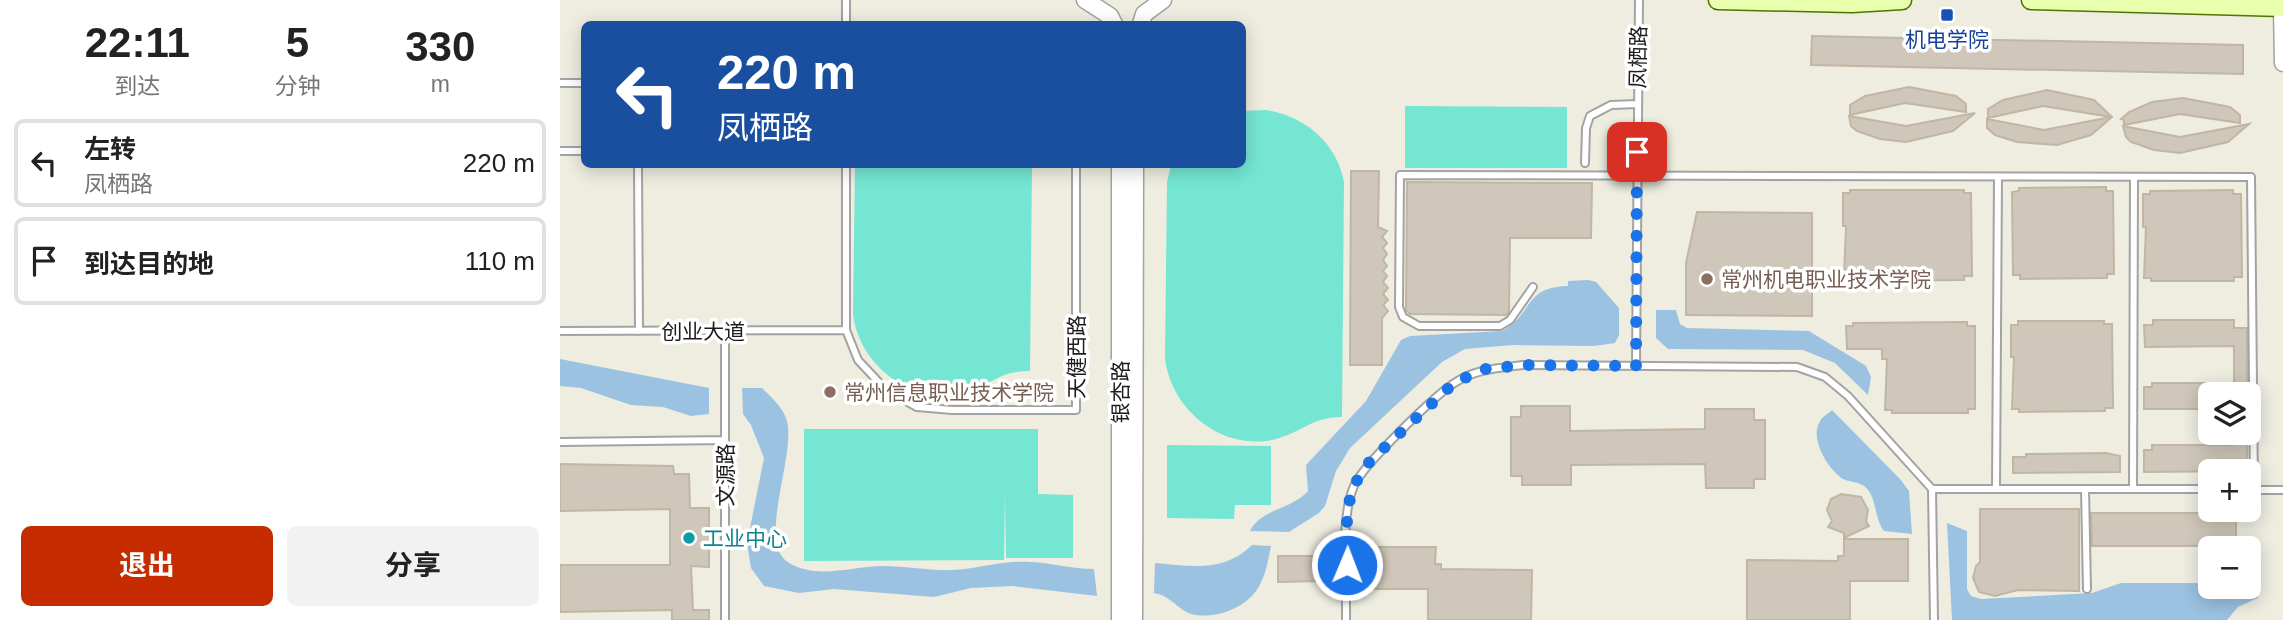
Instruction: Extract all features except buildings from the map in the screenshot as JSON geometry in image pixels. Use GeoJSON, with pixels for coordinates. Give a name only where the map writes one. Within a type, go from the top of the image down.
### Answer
{"type":"FeatureCollection","features":[{"type":"Feature","properties":{"kind":"main road"},"geometry":{"type":"LineString","coordinates":[[1718,0],[1852,3],[1902,0]]}},
{"type":"Feature","properties":{"kind":"main road"},"geometry":{"type":"LineString","coordinates":[[2031,0],[2283,8]]}},
{"type":"Feature","properties":{"kind":"street"},"geometry":{"type":"LineString","coordinates":[[1085,0],[1110,16],[1112,21]]}},
{"type":"Feature","properties":{"kind":"street"},"geometry":{"type":"LineString","coordinates":[[1142,21],[1144,14],[1163,0]]}},
{"type":"Feature","properties":{"kind":"street"},"geometry":{"type":"LineString","coordinates":[[2283,8],[2283,63]]}},
{"type":"Feature","properties":{"kind":"street","name":"银杏路"},"geometry":{"type":"LineString","coordinates":[[1120,168],[1120,620]]}},
{"type":"Feature","properties":{"kind":"street","name":"银杏路"},"geometry":{"type":"LineString","coordinates":[[1135,168],[1135,620]]}},
{"type":"Feature","properties":{"kind":"lane"},"geometry":{"type":"LineString","coordinates":[[846,0],[846,21]]}},
{"type":"Feature","properties":{"kind":"lane","name":"凤栖路"},"geometry":{"type":"LineString","coordinates":[[1636,366],[1639,0]]}},
{"type":"Feature","properties":{"kind":"lane"},"geometry":{"type":"LineString","coordinates":[[560,83],[581,83]]}},
{"type":"Feature","properties":{"kind":"lane"},"geometry":{"type":"LineString","coordinates":[[1585,163],[1586,128],[1590,116],[1611,104],[1637,104]]}},
{"type":"Feature","properties":{"kind":"lane"},"geometry":{"type":"LineString","coordinates":[[560,151],[581,151]]}},
{"type":"Feature","properties":{"kind":"lane"},"geometry":{"type":"LineString","coordinates":[[638,168],[639,331]]}},
{"type":"Feature","properties":{"kind":"lane","name":"天健西路"},"geometry":{"type":"LineString","coordinates":[[846,168],[846,330],[858,360],[886,390],[917,407],[952,410],[1076,410],[1076,168]]}},
{"type":"Feature","properties":{"kind":"lane"},"geometry":{"type":"LineString","coordinates":[[1533,287],[1510,320],[1500,327],[1419,327],[1410,323],[1399,307],[1399,175],[2251,177],[2251,459]]}},
{"type":"Feature","properties":{"kind":"lane"},"geometry":{"type":"LineString","coordinates":[[1996,489],[1998,177]]}},
{"type":"Feature","properties":{"kind":"lane"},"geometry":{"type":"LineString","coordinates":[[2133,489],[2134,177]]}},
{"type":"Feature","properties":{"kind":"lane","name":"创业大道"},"geometry":{"type":"LineString","coordinates":[[560,331],[846,330]]}},
{"type":"Feature","properties":{"kind":"lane","name":"文源路"},"geometry":{"type":"LineString","coordinates":[[725,331],[725,620]]}},
{"type":"Feature","properties":{"kind":"lane"},"geometry":{"type":"LineString","coordinates":[[1346,620],[1347,510],[1354,485],[1370,461],[1455,382],[1486,369],[1523,365],[1797,367],[1825,377],[1847,396],[1932,489],[1934,620]]}},
{"type":"Feature","properties":{"kind":"lane"},"geometry":{"type":"LineString","coordinates":[[560,442],[725,440]]}},
{"type":"Feature","properties":{"kind":"lane"},"geometry":{"type":"LineString","coordinates":[[1932,489],[2198,489]]}},
{"type":"Feature","properties":{"kind":"lane"},"geometry":{"type":"LineString","coordinates":[[2085,489],[2087,589]]}},
{"type":"Feature","properties":{"kind":"lane"},"geometry":{"type":"LineString","coordinates":[[2261,490],[2283,490]]}},
{"type":"Feature","properties":{"kind":"shaded area"},"geometry":{"type":"Polygon","coordinates":[[[1405,106],[1567,107],[1567,168],[1405,168],[1405,106]]]}},
{"type":"Feature","properties":{"kind":"shaded area"},"geometry":{"type":"Polygon","coordinates":[[[1266,110],[1280,113],[1306,125],[1327,144],[1344,182],[1342,417],[1322,419],[1276,439],[1256,441],[1219,433],[1189,411],[1170,378],[1165,359],[1167,182],[1170,168],[1246,168],[1246,111],[1266,110]]]}},
{"type":"Feature","properties":{"kind":"shaded area"},"geometry":{"type":"Polygon","coordinates":[[[855,168],[1032,168],[1030,371],[1010,373],[964,393],[925,393],[907,387],[877,365],[865,350],[857,333],[853,314],[855,168]]]}},
{"type":"Feature","properties":{"kind":"shaded area"},"geometry":{"type":"Polygon","coordinates":[[[1568,281],[1596,282],[1619,308],[1619,335],[1615,343],[1594,346],[1513,345],[1465,349],[1442,362],[1350,448],[1336,471],[1325,506],[1319,513],[1289,532],[1250,531],[1255,523],[1269,513],[1293,502],[1308,491],[1306,465],[1366,401],[1401,340],[1410,336],[1502,331],[1543,291],[1568,286],[1568,281]]]}},
{"type":"Feature","properties":{"kind":"shaded area"},"geometry":{"type":"Polygon","coordinates":[[[1656,310],[1676,310],[1680,324],[1687,328],[1809,331],[1866,366],[1871,377],[1868,395],[1835,363],[1803,350],[1668,349],[1656,338],[1656,310]]]}},
{"type":"Feature","properties":{"kind":"shaded area"},"geometry":{"type":"Polygon","coordinates":[[[560,359],[709,388],[709,414],[691,416],[663,407],[631,405],[581,388],[560,386],[560,359]]]}},
{"type":"Feature","properties":{"kind":"shaded area"},"geometry":{"type":"Polygon","coordinates":[[[742,388],[762,388],[780,407],[787,421],[788,436],[776,519],[776,538],[780,553],[789,563],[812,571],[835,571],[883,566],[952,570],[1011,562],[1039,563],[1094,569],[1097,596],[1012,586],[971,588],[934,597],[834,589],[799,593],[764,586],[751,568],[747,543],[764,458],[751,425],[743,414],[742,388]]]}},
{"type":"Feature","properties":{"kind":"shaded area"},"geometry":{"type":"Polygon","coordinates":[[[1832,410],[1909,491],[1912,534],[1884,531],[1868,490],[1862,485],[1843,479],[1826,461],[1818,445],[1817,428],[1832,410]]]}},
{"type":"Feature","properties":{"kind":"shaded area"},"geometry":{"type":"Polygon","coordinates":[[[804,429],[1038,429],[1038,494],[1073,495],[1073,558],[1006,558],[1005,495],[1004,560],[804,561],[804,429]]]}},
{"type":"Feature","properties":{"kind":"shaded area"},"geometry":{"type":"Polygon","coordinates":[[[1167,445],[1271,446],[1271,505],[1235,505],[1234,519],[1167,518],[1167,445]]]}},
{"type":"Feature","properties":{"kind":"shaded area"},"geometry":{"type":"Polygon","coordinates":[[[1947,523],[1967,531],[1967,589],[1971,596],[1981,599],[2092,593],[2121,583],[2198,583],[2198,599],[2256,599],[2238,607],[2227,620],[1952,620],[1947,523]]]}},
{"type":"Feature","properties":{"kind":"shaded area"},"geometry":{"type":"Polygon","coordinates":[[[1252,545],[1271,546],[1268,562],[1258,588],[1238,607],[1220,614],[1191,614],[1154,593],[1155,563],[1194,566],[1218,564],[1241,554],[1252,545]]]}},
{"type":"Feature","properties":{"kind":"place","name":"机电学院"},"geometry":{"type":"Point","coordinates":[1947,15]}},
{"type":"Feature","properties":{"kind":"place","name":"常州机电职业技术学院"},"geometry":{"type":"Point","coordinates":[1707,279]}},
{"type":"Feature","properties":{"kind":"place","name":"常州信息职业技术学院"},"geometry":{"type":"Point","coordinates":[830,392]}},
{"type":"Feature","properties":{"kind":"place","name":"工业中心"},"geometry":{"type":"Point","coordinates":[689,538]}},
{"type":"Feature","properties":{"kind":"route"},"geometry":{"type":"LineString","coordinates":[[1347,565],[1347,510],[1354,485],[1370,461],[1455,382],[1486,369],[1523,365],[1636,366],[1637,152]]}}]}
